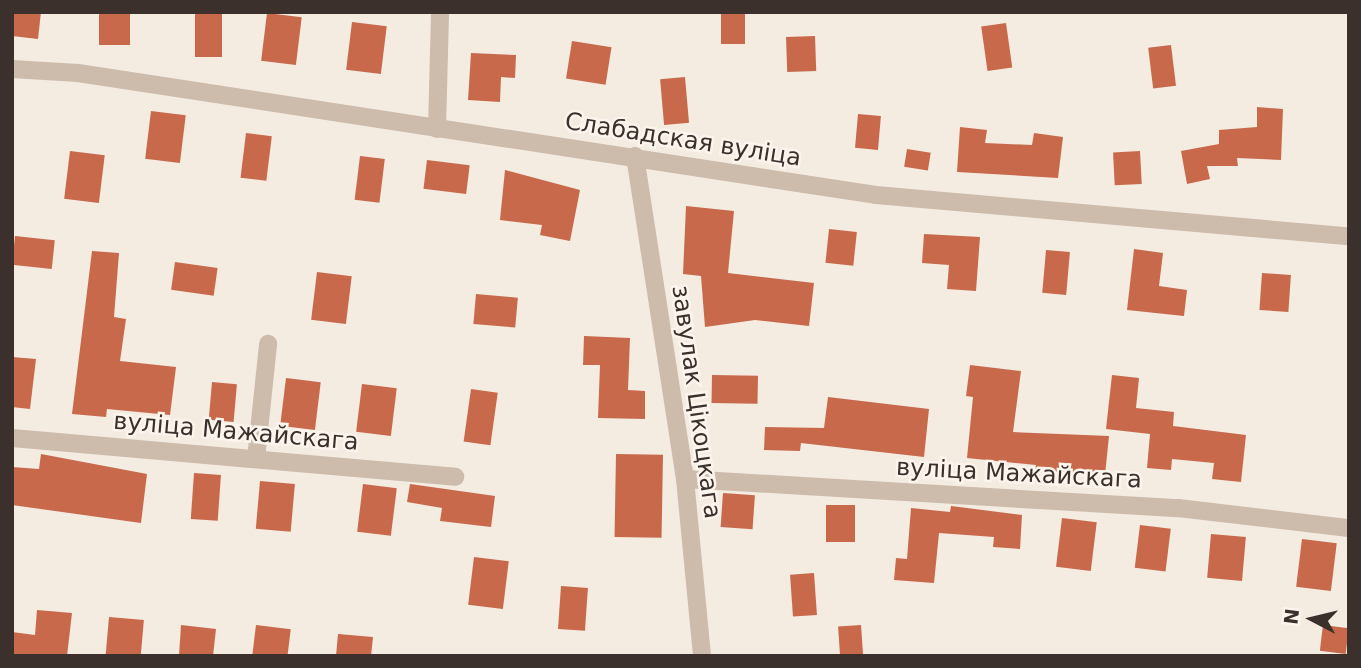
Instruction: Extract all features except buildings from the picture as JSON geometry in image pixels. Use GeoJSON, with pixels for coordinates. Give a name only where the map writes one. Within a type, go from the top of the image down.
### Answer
{"type":"FeatureCollection","features":[{"type":"Feature","properties":{"kind":"street"},"geometry":{"type":"LineString","coordinates":[[437,129],[440,12]]}},
{"type":"Feature","properties":{"kind":"street","name":"Слабадская вуліца"},"geometry":{"type":"LineString","coordinates":[[12,69],[78,73],[437,129],[635,156],[876,195],[1349,236]]}},
{"type":"Feature","properties":{"kind":"street","name":"завулак Цікоцкага"},"geometry":{"type":"LineString","coordinates":[[635,156],[685,478],[702,656]]}},
{"type":"Feature","properties":{"kind":"street"},"geometry":{"type":"LineString","coordinates":[[256,459],[268,344]]}},
{"type":"Feature","properties":{"kind":"street","name":"вуліца Мажайскага"},"geometry":{"type":"LineString","coordinates":[[12,438],[455,477]]}},
{"type":"Feature","properties":{"kind":"street","name":"вуліца Мажайскага"},"geometry":{"type":"LineString","coordinates":[[685,478],[1178,508],[1349,528]]}}]}
